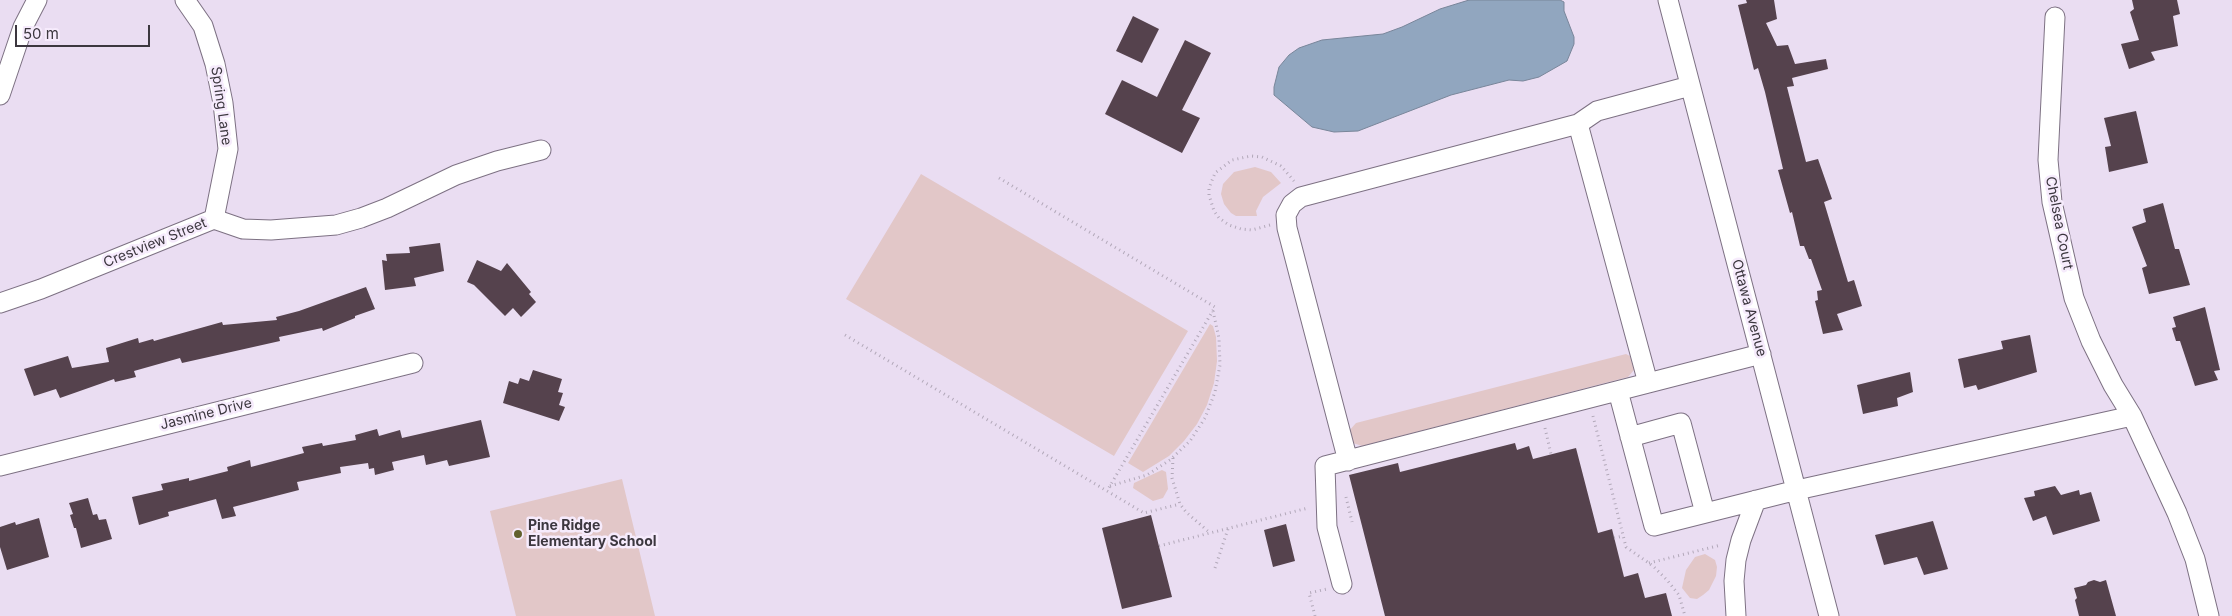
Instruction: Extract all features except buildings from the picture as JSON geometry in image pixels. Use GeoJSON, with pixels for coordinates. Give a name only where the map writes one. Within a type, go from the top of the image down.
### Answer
{"type":"FeatureCollection","features":[{"type":"Feature","properties":{"kind":"street"},"geometry":{"type":"LineString","coordinates":[[0,95],[23,27],[38,0]]}},
{"type":"Feature","properties":{"kind":"street","name":"Spring Lane"},"geometry":{"type":"LineString","coordinates":[[185,0],[203,26],[216,64],[223,103],[228,149],[214,219]]}},
{"type":"Feature","properties":{"kind":"street","name":"Ottawa Avenue"},"geometry":{"type":"LineString","coordinates":[[1668,0],[1830,616]]}},
{"type":"Feature","properties":{"kind":"street","name":"Chelsea Court"},"geometry":{"type":"LineString","coordinates":[[2055,17],[2048,123],[2048,160],[2052,202],[2074,298],[2091,341],[2113,386],[2132,416],[2177,513],[2195,559],[2209,616]]}},
{"type":"Feature","properties":{"kind":"street"},"geometry":{"type":"LineString","coordinates":[[1348,461],[1286,222],[1288,210],[1292,204],[1302,197],[1578,124],[1596,111],[1690,86]]}},
{"type":"Feature","properties":{"kind":"street"},"geometry":{"type":"LineString","coordinates":[[1578,124],[1648,383]]}},
{"type":"Feature","properties":{"kind":"street","name":"Crestview Street"},"geometry":{"type":"LineString","coordinates":[[0,303],[41,289],[214,219],[243,229],[271,230],[336,225],[387,208],[456,175],[497,161],[541,150]]}},
{"type":"Feature","properties":{"kind":"street"},"geometry":{"type":"LineString","coordinates":[[1342,584],[1327,527],[1325,466],[1761,354]]}},
{"type":"Feature","properties":{"kind":"street","name":"Jasmine Drive"},"geometry":{"type":"LineString","coordinates":[[0,466],[413,363]]}},
{"type":"Feature","properties":{"kind":"street"},"geometry":{"type":"LineString","coordinates":[[1618,391],[1654,526],[1796,490],[2132,416]]}},
{"type":"Feature","properties":{"kind":"street"},"geometry":{"type":"LineString","coordinates":[[1630,437],[1681,424],[1705,513]]}},
{"type":"Feature","properties":{"kind":"street"},"geometry":{"type":"LineString","coordinates":[[1736,616],[1734,582],[1736,560],[1743,533],[1756,500]]}},
{"type":"Feature","properties":{"kind":"path"},"geometry":{"type":"LineString","coordinates":[[1286,222],[1252,230],[1229,226],[1219,218],[1210,203],[1210,188],[1215,173],[1232,160],[1251,156],[1262,157],[1281,166],[1294,179],[1302,197]]}},
{"type":"Feature","properties":{"kind":"path"},"geometry":{"type":"LineString","coordinates":[[1000,178],[1215,307],[1107,491]]}},
{"type":"Feature","properties":{"kind":"path"},"geometry":{"type":"LineString","coordinates":[[1110,486],[1147,475],[1173,457],[1198,430],[1215,392],[1220,365],[1220,352],[1212,311]]}},
{"type":"Feature","properties":{"kind":"path"},"geometry":{"type":"LineString","coordinates":[[846,335],[1144,513],[1180,504]]}},
{"type":"Feature","properties":{"kind":"path"},"geometry":{"type":"LineString","coordinates":[[1591,410],[1626,547],[1649,563],[1667,580],[1679,595],[1685,616]]}},
{"type":"Feature","properties":{"kind":"path"},"geometry":{"type":"LineString","coordinates":[[1544,423],[1552,454]]}},
{"type":"Feature","properties":{"kind":"path"},"geometry":{"type":"LineString","coordinates":[[1173,457],[1172,478],[1180,504],[1186,512],[1210,533]]}},
{"type":"Feature","properties":{"kind":"path"},"geometry":{"type":"LineString","coordinates":[[1159,546],[1326,504]]}},
{"type":"Feature","properties":{"kind":"path"},"geometry":{"type":"LineString","coordinates":[[1215,568],[1228,529]]}},
{"type":"Feature","properties":{"kind":"path"},"geometry":{"type":"LineString","coordinates":[[1614,538],[1623,536]]}},
{"type":"Feature","properties":{"kind":"path"},"geometry":{"type":"LineString","coordinates":[[1649,563],[1725,544]]}},
{"type":"Feature","properties":{"kind":"path"},"geometry":{"type":"LineString","coordinates":[[1315,616],[1309,593],[1342,584]]}},
{"type":"Feature","properties":{"kind":"shaded area"},"geometry":{"type":"Polygon","coordinates":[[[1255,167],[1271,172],[1281,183],[1263,197],[1256,211],[1257,216],[1236,216],[1224,204],[1221,194],[1223,184],[1234,172],[1255,167]]]}},
{"type":"Feature","properties":{"kind":"shaded area"},"geometry":{"type":"Polygon","coordinates":[[[921,174],[1188,331],[1114,456],[846,299],[921,174]]]}},
{"type":"Feature","properties":{"kind":"shaded area"},"geometry":{"type":"Polygon","coordinates":[[[1210,324],[1213,326],[1216,337],[1217,361],[1214,383],[1207,405],[1197,424],[1184,441],[1169,456],[1143,472],[1128,463],[1210,324]]]}},
{"type":"Feature","properties":{"kind":"shaded area"},"geometry":{"type":"Polygon","coordinates":[[[1626,354],[1630,356],[1634,370],[1628,377],[1362,446],[1353,443],[1349,431],[1356,423],[1626,354]]]}},
{"type":"Feature","properties":{"kind":"shaded area"},"geometry":{"type":"Polygon","coordinates":[[[1162,470],[1166,472],[1168,489],[1163,498],[1153,501],[1133,488],[1134,483],[1162,470]]]}},
{"type":"Feature","properties":{"kind":"shaded area"},"geometry":{"type":"Polygon","coordinates":[[[622,479],[655,616],[516,616],[490,511],[622,479]]]}},
{"type":"Feature","properties":{"kind":"shaded area"},"geometry":{"type":"Polygon","coordinates":[[[1705,554],[1715,560],[1717,567],[1716,576],[1709,590],[1697,599],[1690,598],[1682,588],[1686,570],[1695,557],[1705,554]]]}},
{"type":"Feature","properties":{"kind":"water"},"geometry":{"type":"Polygon","coordinates":[[[1469,0],[1560,0],[1564,2],[1564,11],[1574,37],[1574,44],[1567,61],[1539,77],[1523,81],[1509,80],[1451,95],[1358,131],[1334,132],[1312,127],[1274,95],[1279,67],[1289,55],[1299,48],[1322,40],[1383,34],[1440,9],[1469,0]]]}},
{"type":"Feature","properties":{"kind":"place","name":"Pine Ridge Elementary School"},"geometry":{"type":"Point","coordinates":[518,534]}}]}
